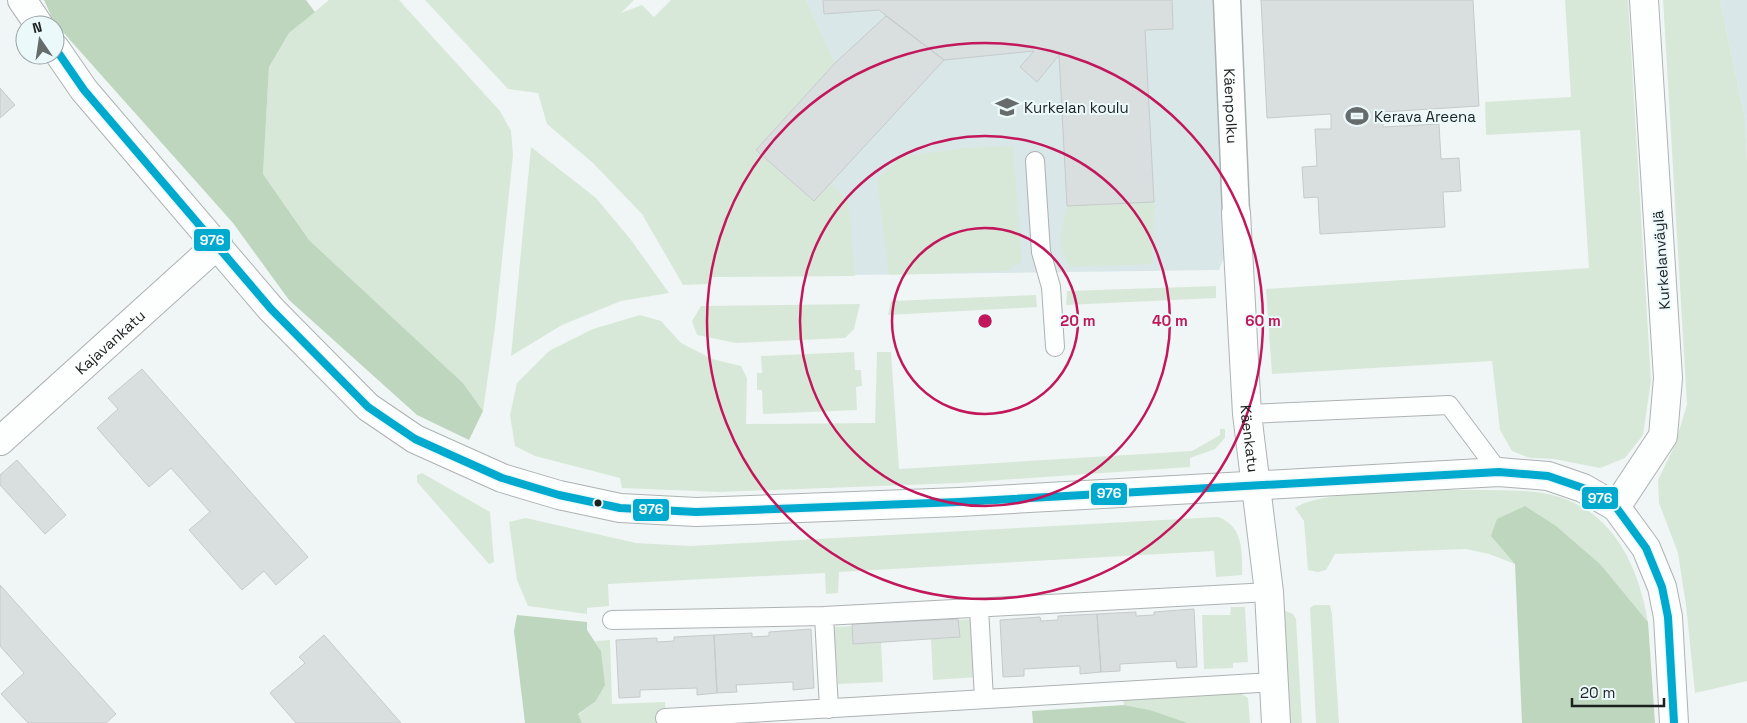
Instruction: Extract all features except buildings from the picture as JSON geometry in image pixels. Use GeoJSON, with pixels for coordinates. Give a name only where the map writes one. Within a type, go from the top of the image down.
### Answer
{"type":"FeatureCollection","features":[{"type":"Feature","properties":{"kind":"street"},"geometry":{"type":"LineString","coordinates":[[22,0],[32,15]]}},
{"type":"Feature","properties":{"kind":"street","name":"Käenpolku"},"geometry":{"type":"LineString","coordinates":[[1227,0],[1236,213]]}},
{"type":"Feature","properties":{"kind":"street","name":"Kurkelanväylä"},"geometry":{"type":"LineString","coordinates":[[1616,506],[1663,436],[1668,378],[1644,0]]}},
{"type":"Feature","properties":{"kind":"street"},"geometry":{"type":"LineString","coordinates":[[65,62],[84,90],[218,244],[271,309],[368,407],[415,439],[502,478],[620,508],[696,512],[959,502],[1255,484],[1499,472],[1548,476],[1583,488],[1616,506],[1646,548],[1662,587],[1668,617],[1674,723]]}},
{"type":"Feature","properties":{"kind":"street","name":"Käenkatu"},"geometry":{"type":"LineString","coordinates":[[1236,213],[1247,414],[1269,592],[1276,723]]}},
{"type":"Feature","properties":{"kind":"street","name":"Kajavankatu"},"geometry":{"type":"LineString","coordinates":[[0,441],[218,244]]}},
{"type":"Feature","properties":{"kind":"lane"},"geometry":{"type":"LineString","coordinates":[[1035,161],[1041,252],[1051,287],[1055,347]]}},
{"type":"Feature","properties":{"kind":"lane"},"geometry":{"type":"LineString","coordinates":[[1247,414],[1449,405],[1499,472]]}},
{"type":"Feature","properties":{"kind":"lane"},"geometry":{"type":"LineString","coordinates":[[612,620],[824,616],[1269,592]]}},
{"type":"Feature","properties":{"kind":"lane"},"geometry":{"type":"LineString","coordinates":[[979,608],[984,699]]}},
{"type":"Feature","properties":{"kind":"lane"},"geometry":{"type":"LineString","coordinates":[[824,616],[829,709]]}},
{"type":"Feature","properties":{"kind":"lane"},"geometry":{"type":"LineString","coordinates":[[665,718],[1274,682]]}},
{"type":"Feature","properties":{"kind":"shaded area","name":"Kurkelan koulu"},"geometry":{"type":"Polygon","coordinates":[[[806,0],[1213,0],[1225,255],[1219,270],[709,277],[756,150],[835,64],[806,0]]]}},
{"type":"Feature","properties":{"kind":"shaded area"},"geometry":{"type":"Polygon","coordinates":[[[1720,0],[1747,0],[1747,161],[1745,118],[1720,0]]]}},
{"type":"Feature","properties":{"kind":"green space"},"geometry":{"type":"Polygon","coordinates":[[[44,0],[306,0],[315,12],[289,33],[269,67],[263,174],[309,240],[463,383],[483,411],[469,440],[417,415],[289,300],[233,223],[65,34],[65,15],[51,15],[44,0]]]}},
{"type":"Feature","properties":{"kind":"green space"},"geometry":{"type":"Polygon","coordinates":[[[329,0],[399,0],[500,111],[511,131],[513,155],[495,327],[483,411],[463,383],[309,240],[263,174],[269,67],[289,33],[329,0]]]}},
{"type":"Feature","properties":{"kind":"green space"},"geometry":{"type":"Polygon","coordinates":[[[425,0],[634,0],[621,13],[642,5],[654,17],[671,0],[806,0],[835,63],[756,150],[814,201],[830,183],[848,201],[855,276],[709,277],[709,284],[683,285],[642,214],[593,163],[547,124],[538,93],[508,89],[425,0]]]}},
{"type":"Feature","properties":{"kind":"green space"},"geometry":{"type":"Polygon","coordinates":[[[1565,0],[1628,0],[1651,381],[1643,435],[1625,458],[1600,468],[1554,459],[1530,458],[1512,451],[1500,430],[1492,361],[1272,374],[1266,289],[1589,268],[1580,130],[1486,135],[1485,102],[1571,97],[1565,0]]]}},
{"type":"Feature","properties":{"kind":"green space"},"geometry":{"type":"Polygon","coordinates":[[[1663,0],[1720,0],[1745,118],[1747,161],[1747,681],[1695,693],[1686,605],[1678,553],[1659,503],[1658,480],[1675,445],[1687,404],[1663,0]]]}},
{"type":"Feature","properties":{"kind":"green space"},"geometry":{"type":"Polygon","coordinates":[[[1013,146],[1022,261],[1007,271],[889,275],[877,179],[901,157],[963,148],[1013,146]]]}},
{"type":"Feature","properties":{"kind":"green space"},"geometry":{"type":"Polygon","coordinates":[[[531,147],[596,198],[631,240],[669,293],[621,301],[562,325],[511,356],[531,147]]]}},
{"type":"Feature","properties":{"kind":"green space"},"geometry":{"type":"Polygon","coordinates":[[[1154,202],[1152,264],[1070,267],[1062,252],[1061,244],[1061,230],[1067,206],[1154,202]]]}},
{"type":"Feature","properties":{"kind":"green space"},"geometry":{"type":"Polygon","coordinates":[[[1216,286],[1216,298],[1066,305],[1067,291],[1216,286]]]}},
{"type":"Feature","properties":{"kind":"green space"},"geometry":{"type":"Polygon","coordinates":[[[1036,295],[1037,307],[888,315],[891,301],[1036,295]]]}},
{"type":"Feature","properties":{"kind":"green space"},"geometry":{"type":"Polygon","coordinates":[[[860,304],[854,329],[845,338],[736,343],[697,335],[692,321],[701,306],[860,304]]]}},
{"type":"Feature","properties":{"kind":"green space"},"geometry":{"type":"Polygon","coordinates":[[[640,315],[661,321],[681,343],[712,359],[741,366],[747,378],[746,424],[875,423],[877,352],[891,352],[899,469],[1192,451],[1220,435],[1220,429],[1225,429],[1225,438],[1215,449],[1190,458],[1190,467],[958,483],[719,492],[622,488],[620,478],[535,456],[515,446],[510,415],[517,383],[549,351],[593,329],[640,315]]]}},
{"type":"Feature","properties":{"kind":"green space"},"geometry":{"type":"Polygon","coordinates":[[[854,352],[855,370],[861,370],[862,386],[856,387],[857,410],[763,414],[762,390],[757,390],[757,373],[762,373],[761,356],[854,352]]]}},
{"type":"Feature","properties":{"kind":"green space"},"geometry":{"type":"Polygon","coordinates":[[[422,473],[490,512],[494,562],[489,564],[417,482],[417,475],[422,473]]]}},
{"type":"Feature","properties":{"kind":"green space"},"geometry":{"type":"Polygon","coordinates":[[[1473,490],[1527,491],[1560,497],[1581,507],[1599,520],[1614,536],[1626,555],[1636,576],[1648,622],[1601,565],[1515,564],[1489,554],[1466,549],[1335,554],[1326,570],[1318,572],[1308,570],[1304,521],[1295,508],[1308,502],[1328,497],[1353,494],[1473,490]]]}},
{"type":"Feature","properties":{"kind":"green space"},"geometry":{"type":"Polygon","coordinates":[[[1525,506],[1556,526],[1601,565],[1648,622],[1655,723],[1522,723],[1515,564],[1491,536],[1497,519],[1525,506]]]}},
{"type":"Feature","properties":{"kind":"green space"},"geometry":{"type":"Polygon","coordinates":[[[1218,517],[1226,521],[1237,533],[1241,549],[1242,575],[1216,577],[1214,551],[839,572],[838,593],[826,594],[825,573],[608,584],[609,606],[587,608],[587,614],[528,606],[517,580],[509,522],[526,518],[636,543],[690,546],[1218,517]]]}},
{"type":"Feature","properties":{"kind":"green space"},"geometry":{"type":"Polygon","coordinates":[[[1314,605],[1330,605],[1332,614],[1339,723],[1316,723],[1310,608],[1314,605]]]}},
{"type":"Feature","properties":{"kind":"green space"},"geometry":{"type":"Polygon","coordinates":[[[1231,607],[1245,607],[1248,662],[1233,663],[1233,668],[1204,669],[1202,615],[1230,615],[1231,607]]]}},
{"type":"Feature","properties":{"kind":"green space"},"geometry":{"type":"Polygon","coordinates":[[[1283,610],[1293,614],[1296,619],[1302,723],[1289,723],[1283,610]]]}},
{"type":"Feature","properties":{"kind":"green space"},"geometry":{"type":"Polygon","coordinates":[[[517,615],[587,622],[587,630],[601,651],[605,685],[595,702],[578,714],[582,723],[525,723],[514,631],[517,615]]]}},
{"type":"Feature","properties":{"kind":"green space"},"geometry":{"type":"Polygon","coordinates":[[[975,619],[978,677],[933,680],[931,639],[959,637],[958,620],[975,619]]]}},
{"type":"Feature","properties":{"kind":"green space"},"geometry":{"type":"Polygon","coordinates":[[[852,626],[853,643],[881,642],[883,682],[838,684],[834,627],[852,626]]]}},
{"type":"Feature","properties":{"kind":"green space"},"geometry":{"type":"Polygon","coordinates":[[[610,640],[612,704],[665,702],[666,723],[582,723],[578,715],[595,702],[601,651],[595,641],[610,640]]]}},
{"type":"Feature","properties":{"kind":"green space"},"geometry":{"type":"Polygon","coordinates":[[[1237,691],[1248,698],[1250,723],[1188,723],[1150,710],[1124,705],[1122,694],[1237,691]]]}},
{"type":"Feature","properties":{"kind":"green space"},"geometry":{"type":"Polygon","coordinates":[[[1124,705],[1150,710],[1188,723],[1033,723],[1032,711],[1124,705]]]}},
{"type":"Feature","properties":{"kind":"transit line","name":"976"},"geometry":{"type":"LineString","coordinates":[[65,62],[84,90],[271,309],[368,407],[415,439],[502,478],[559,495],[620,508],[696,512],[959,502],[1499,472],[1548,476],[1583,488],[1616,507],[1646,548],[1662,587],[1668,617],[1674,723]]}},
{"type":"Feature","properties":{"kind":"place","name":"Kurkelan koulu"},"geometry":{"type":"Point","coordinates":[1007,107]}},
{"type":"Feature","properties":{"kind":"place","name":"Kerava Areena"},"geometry":{"type":"Point","coordinates":[1357,116]}}]}
